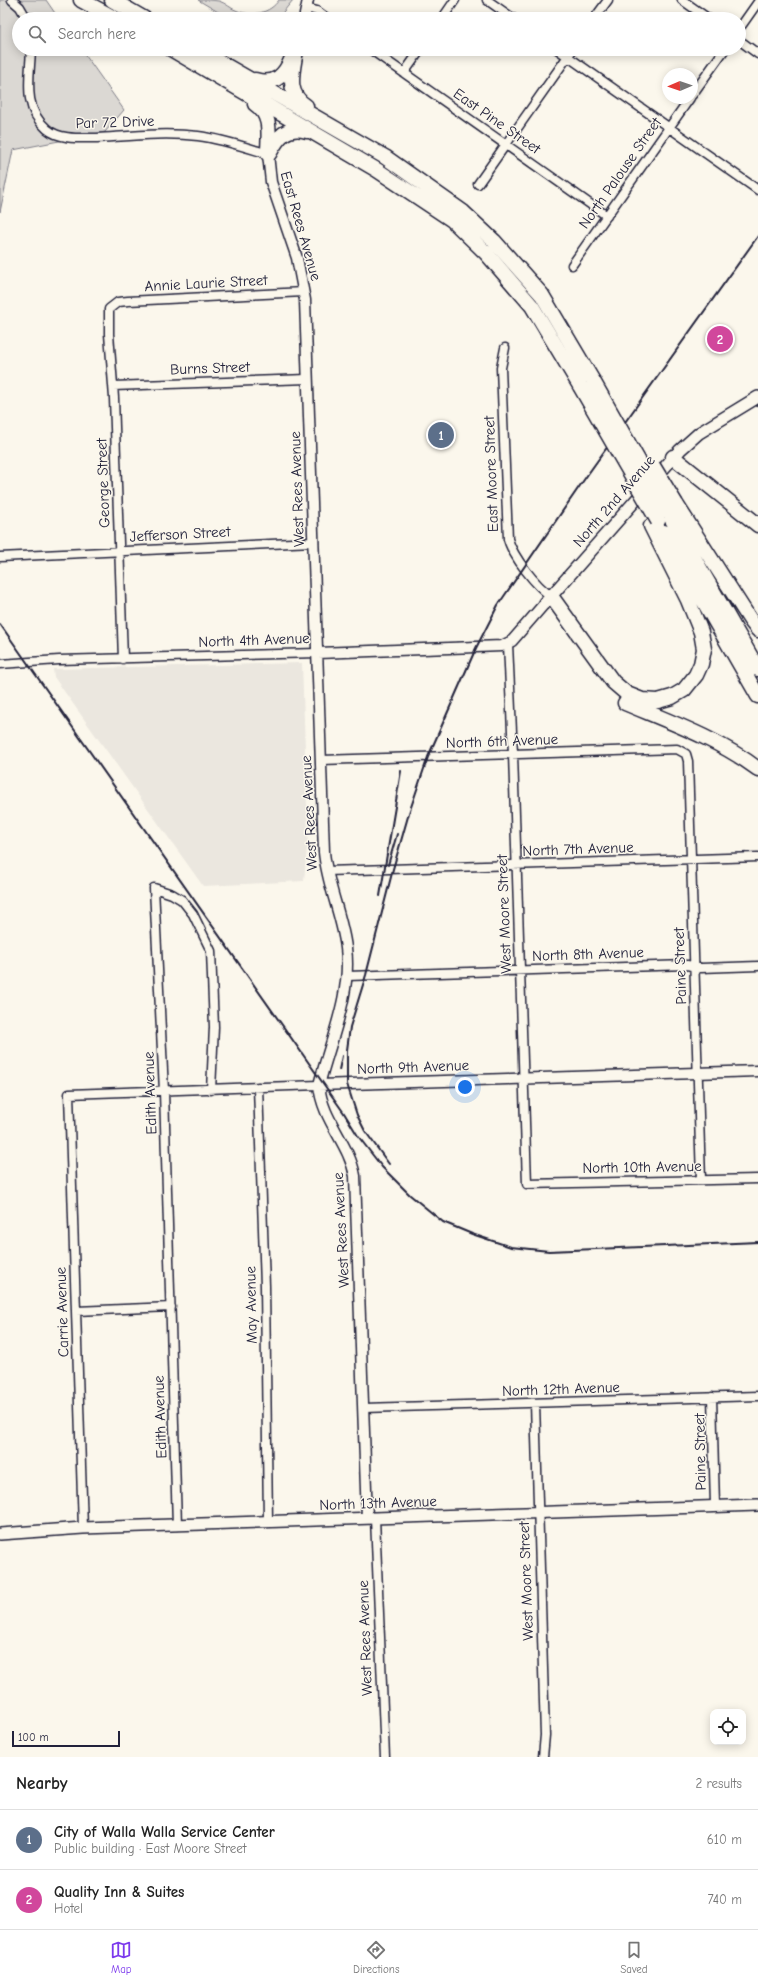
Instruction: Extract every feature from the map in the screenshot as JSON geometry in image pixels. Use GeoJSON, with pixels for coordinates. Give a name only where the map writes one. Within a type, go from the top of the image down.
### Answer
{"type":"FeatureCollection","features":[{"type":"Feature","properties":{"kind":"highway"},"geometry":{"type":"LineString","coordinates":[[112,0],[133,12]]}},
{"type":"Feature","properties":{"kind":"highway"},"geometry":{"type":"LineString","coordinates":[[86,3],[103,12]]}},
{"type":"Feature","properties":{"kind":"highway"},"geometry":{"type":"LineString","coordinates":[[196,56],[262,109],[268,120],[268,154]]}},
{"type":"Feature","properties":{"kind":"highway"},"geometry":{"type":"LineString","coordinates":[[196,56],[248,78],[265,83],[278,79],[285,72],[293,56]]}},
{"type":"Feature","properties":{"kind":"highway"},"geometry":{"type":"LineString","coordinates":[[196,56],[313,133],[377,170],[452,220],[486,253],[532,306],[622,459],[655,524],[701,632],[704,649],[701,664],[696,675],[684,690],[672,697],[658,701],[642,700],[627,694],[613,682],[546,596]]}},
{"type":"Feature","properties":{"kind":"highway"},"geometry":{"type":"LineString","coordinates":[[295,56],[292,84],[296,99],[362,144]]}},
{"type":"Feature","properties":{"kind":"highway"},"geometry":{"type":"LineString","coordinates":[[248,78],[385,157],[463,212],[494,242],[542,295],[593,381],[672,508],[758,630]]}},
{"type":"Feature","properties":{"kind":"highway"},"geometry":{"type":"LineString","coordinates":[[268,154],[278,138],[287,130],[300,129],[313,133]]}},
{"type":"Feature","properties":{"kind":"highway"},"geometry":{"type":"LineString","coordinates":[[676,454],[758,514]]}},
{"type":"Feature","properties":{"kind":"highway"},"geometry":{"type":"LineString","coordinates":[[676,454],[758,525]]}},
{"type":"Feature","properties":{"kind":"highway"},"geometry":{"type":"LineString","coordinates":[[672,508],[758,669]]}},
{"type":"Feature","properties":{"kind":"highway"},"geometry":{"type":"LineString","coordinates":[[655,524],[758,696]]}},
{"type":"Feature","properties":{"kind":"highway"},"geometry":{"type":"LineString","coordinates":[[546,596],[611,692],[624,702],[693,732],[740,756],[758,769]]}},
{"type":"Feature","properties":{"kind":"main road","name":"North 2nd Avenue"},"geometry":{"type":"LineString","coordinates":[[546,596],[676,454],[706,429],[758,397]]}},
{"type":"Feature","properties":{"kind":"main road","name":"North 13th Avenue"},"geometry":{"type":"LineString","coordinates":[[0,1534],[83,1528],[715,1505],[758,1505]]}},
{"type":"Feature","properties":{"kind":"street"},"geometry":{"type":"LineString","coordinates":[[12,0],[20,7],[23,12]]}},
{"type":"Feature","properties":{"kind":"street"},"geometry":{"type":"LineString","coordinates":[[447,12],[455,0]]}},
{"type":"Feature","properties":{"kind":"street"},"geometry":{"type":"LineString","coordinates":[[487,0],[504,12]]}},
{"type":"Feature","properties":{"kind":"street"},"geometry":{"type":"LineString","coordinates":[[599,12],[608,0]]}},
{"type":"Feature","properties":{"kind":"street"},"geometry":{"type":"LineString","coordinates":[[682,0],[699,12]]}},
{"type":"Feature","properties":{"kind":"street"},"geometry":{"type":"LineString","coordinates":[[746,19],[758,2]]}},
{"type":"Feature","properties":{"kind":"street"},"geometry":{"type":"LineString","coordinates":[[307,4],[318,12]]}},
{"type":"Feature","properties":{"kind":"street"},"geometry":{"type":"LineString","coordinates":[[746,45],[758,54]]}},
{"type":"Feature","properties":{"kind":"street","name":"Par 72 Drive"},"geometry":{"type":"LineString","coordinates":[[30,56],[28,82],[32,108],[36,117],[48,130],[59,136],[82,138],[168,135],[198,136],[225,141],[268,154]]}},
{"type":"Feature","properties":{"kind":"street","name":"East Pine Street"},"geometry":{"type":"LineString","coordinates":[[380,56],[607,216]]}},
{"type":"Feature","properties":{"kind":"street"},"geometry":{"type":"LineString","coordinates":[[404,73],[415,56]]}},
{"type":"Feature","properties":{"kind":"street"},"geometry":{"type":"LineString","coordinates":[[698,87],[720,56]]}},
{"type":"Feature","properties":{"kind":"street"},"geometry":{"type":"LineString","coordinates":[[478,184],[568,57],[758,190]]}},
{"type":"Feature","properties":{"kind":"street","name":"North Palouse Street"},"geometry":{"type":"LineString","coordinates":[[572,265],[686,104]]}},
{"type":"Feature","properties":{"kind":"street","name":"East Rees Avenue"},"geometry":{"type":"LineString","coordinates":[[268,154],[271,182],[297,258],[304,292],[308,378]]}},
{"type":"Feature","properties":{"kind":"street","name":"Annie Laurie Street"},"geometry":{"type":"LineString","coordinates":[[111,306],[118,302],[128,301],[304,292]]}},
{"type":"Feature","properties":{"kind":"street","name":"George Street"},"geometry":{"type":"LineString","coordinates":[[111,306],[108,316],[113,386],[123,659]]}},
{"type":"Feature","properties":{"kind":"street","name":"East Moore Street"},"geometry":{"type":"LineString","coordinates":[[505,348],[501,368],[508,539],[511,548],[546,596]]}},
{"type":"Feature","properties":{"kind":"street","name":"Burns Street"},"geometry":{"type":"LineString","coordinates":[[113,386],[308,378]]}},
{"type":"Feature","properties":{"kind":"street","name":"West Rees Avenue"},"geometry":{"type":"LineString","coordinates":[[308,378],[321,760],[327,871],[344,937],[347,976],[319,1085],[325,1113],[349,1154],[355,1176],[364,1408],[385,1757]]}},
{"type":"Feature","properties":{"kind":"street","name":"Jefferson Street"},"geometry":{"type":"LineString","coordinates":[[0,557],[313,542]]}},
{"type":"Feature","properties":{"kind":"street","name":"North 2nd Avenue"},"geometry":{"type":"LineString","coordinates":[[508,644],[546,596]]}},
{"type":"Feature","properties":{"kind":"street","name":"North 4th Avenue"},"geometry":{"type":"LineString","coordinates":[[0,664],[59,660],[492,647],[508,644]]}},
{"type":"Feature","properties":{"kind":"street","name":"West Moore Street"},"geometry":{"type":"LineString","coordinates":[[508,644],[517,865],[527,1184]]}},
{"type":"Feature","properties":{"kind":"street","name":"North 6th Avenue"},"geometry":{"type":"LineString","coordinates":[[321,760],[677,749],[684,751]]}},
{"type":"Feature","properties":{"kind":"street","name":"Paine Street"},"geometry":{"type":"LineString","coordinates":[[684,751],[688,761],[701,1180]]}},
{"type":"Feature","properties":{"kind":"street","name":"North 7th Avenue"},"geometry":{"type":"LineString","coordinates":[[327,871],[758,857]]}},
{"type":"Feature","properties":{"kind":"street","name":"Edith Avenue"},"geometry":{"type":"LineString","coordinates":[[178,1525],[164,1091],[154,888],[172,894],[182,900],[193,914],[211,951],[214,1027],[211,1090]]}},
{"type":"Feature","properties":{"kind":"street","name":"North 8th Avenue"},"geometry":{"type":"LineString","coordinates":[[347,976],[687,965],[700,968],[758,966]]}},
{"type":"Feature","properties":{"kind":"street","name":"North 9th Avenue"},"geometry":{"type":"LineString","coordinates":[[69,1094],[758,1071]]}},
{"type":"Feature","properties":{"kind":"street","name":"May Avenue"},"geometry":{"type":"LineString","coordinates":[[258,1087],[265,1286],[268,1522]]}},
{"type":"Feature","properties":{"kind":"street","name":"Carrie Avenue"},"geometry":{"type":"LineString","coordinates":[[69,1094],[83,1528]]}},
{"type":"Feature","properties":{"kind":"street","name":"North 10th Avenue"},"geometry":{"type":"LineString","coordinates":[[527,1184],[758,1179]]}},
{"type":"Feature","properties":{"kind":"street"},"geometry":{"type":"LineString","coordinates":[[76,1311],[171,1307]]}},
{"type":"Feature","properties":{"kind":"street","name":"North 12th Avenue"},"geometry":{"type":"LineString","coordinates":[[364,1408],[535,1404],[758,1396]]}},
{"type":"Feature","properties":{"kind":"street","name":"Paine Street"},"geometry":{"type":"LineString","coordinates":[[712,1397],[715,1505]]}},
{"type":"Feature","properties":{"kind":"street","name":"West Moore Street"},"geometry":{"type":"LineString","coordinates":[[535,1404],[537,1512],[545,1735],[543,1757]]}},
{"type":"Feature","properties":{"kind":"shaded area"},"geometry":{"type":"Polygon","coordinates":[[[0,0],[46,0],[54,12],[12,12],[12,56],[86,56],[124,110],[105,132],[13,150],[0,212],[0,0]]]}},
{"type":"Feature","properties":{"kind":"shaded area"},"geometry":{"type":"Polygon","coordinates":[[[198,0],[219,1],[241,12],[218,12],[198,0]]]}},
{"type":"Feature","properties":{"kind":"shaded area"},"geometry":{"type":"Polygon","coordinates":[[[279,0],[293,0],[283,12],[264,12],[271,8],[279,0]]]}},
{"type":"Feature","properties":{"kind":"shaded area"},"geometry":{"type":"Polygon","coordinates":[[[302,663],[308,835],[304,881],[203,886],[54,677],[53,669],[302,663]]]}},
{"type":"Feature","properties":{"kind":"railway"},"geometry":{"type":"LineString","coordinates":[[389,1164],[365,1131],[357,1115],[347,1084],[347,1050],[350,1027],[366,975],[393,869],[409,813],[428,757],[476,648],[498,605],[588,474],[758,236]]}},
{"type":"Feature","properties":{"kind":"railway"},"geometry":{"type":"LineString","coordinates":[[0,624],[344,1113],[358,1136],[382,1167],[410,1195],[443,1222],[472,1234],[511,1247],[549,1251],[758,1242]]}},
{"type":"Feature","properties":{"kind":"railway"},"geometry":{"type":"LineString","coordinates":[[380,896],[401,771]]}},
{"type":"Feature","properties":{"kind":"railway"},"geometry":{"type":"LineString","coordinates":[[388,865],[397,834]]}},
{"type":"Feature","properties":{"kind":"railway"},"geometry":{"type":"LineString","coordinates":[[339,1070],[342,1056]]}},
{"type":"Feature","properties":{"kind":"place","name":"Quality Inn & Suites"},"geometry":{"type":"Point","coordinates":[720,339]}},
{"type":"Feature","properties":{"kind":"place","name":"City of Walla Walla Service Center"},"geometry":{"type":"Point","coordinates":[441,435]}}]}
